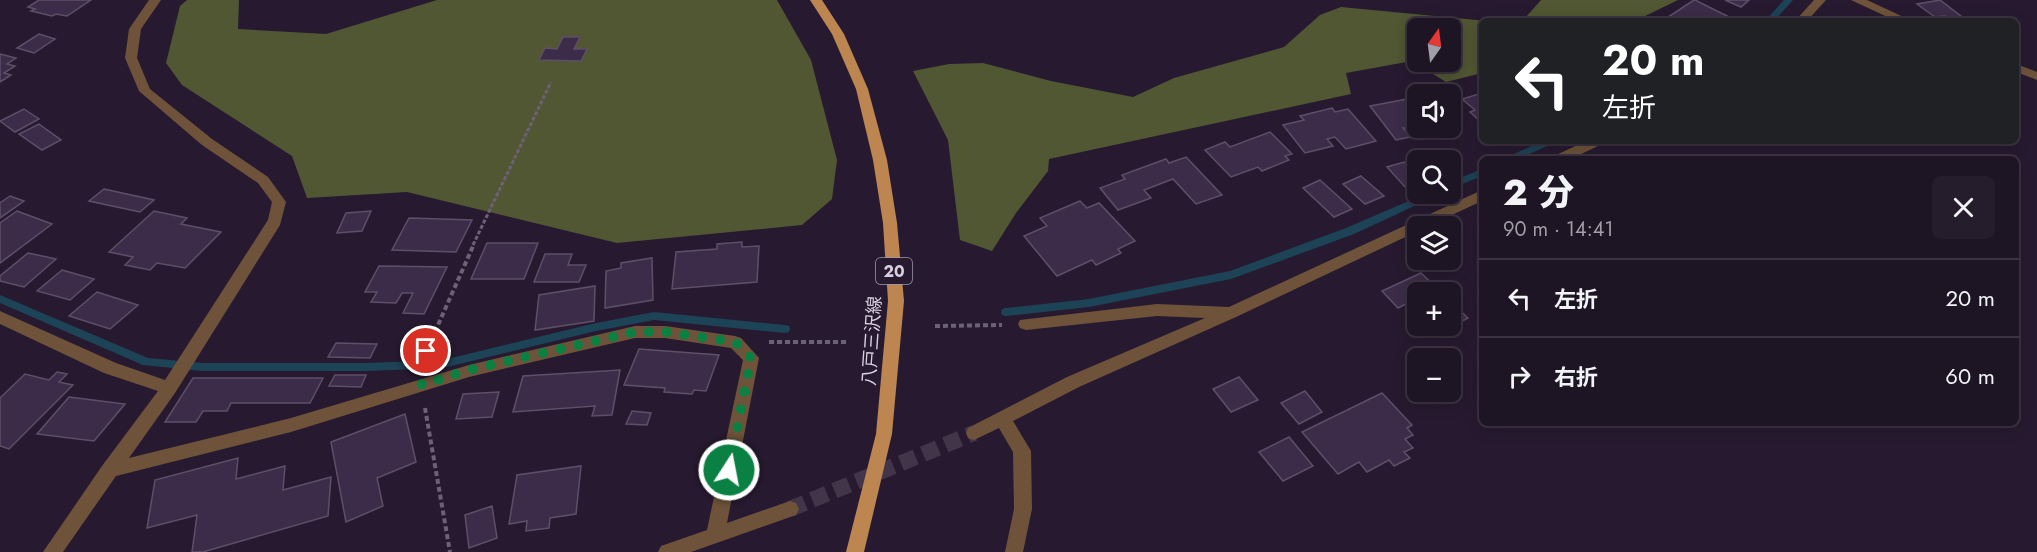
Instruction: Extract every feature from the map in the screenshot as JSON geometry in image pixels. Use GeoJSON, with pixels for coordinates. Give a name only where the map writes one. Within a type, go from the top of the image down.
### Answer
{"type":"FeatureCollection","features":[{"type":"Feature","properties":{"kind":"main road","name":"八戸三沢線"},"geometry":{"type":"LineString","coordinates":[[816,0],[838,34],[862,89],[880,160],[890,223],[896,301],[884,434],[855,552]]}},
{"type":"Feature","properties":{"kind":"street"},"geometry":{"type":"LineString","coordinates":[[52,552],[169,388],[275,221],[279,202],[263,180],[207,142],[145,91],[130,58],[135,29],[155,0]]}},
{"type":"Feature","properties":{"kind":"street"},"geometry":{"type":"LineString","coordinates":[[1804,18],[1820,0]]}},
{"type":"Feature","properties":{"kind":"street"},"geometry":{"type":"LineString","coordinates":[[1857,0],[1899,18]]}},
{"type":"Feature","properties":{"kind":"street"},"geometry":{"type":"LineString","coordinates":[[2019,69],[2037,76]]}},
{"type":"Feature","properties":{"kind":"street"},"geometry":{"type":"LineString","coordinates":[[1565,156],[1591,144]]}},
{"type":"Feature","properties":{"kind":"street"},"geometry":{"type":"LineString","coordinates":[[974,433],[1073,382],[1230,313],[1479,196]]}},
{"type":"Feature","properties":{"kind":"street"},"geometry":{"type":"LineString","coordinates":[[1026,324],[1156,310],[1230,313]]}},
{"type":"Feature","properties":{"kind":"street"},"geometry":{"type":"LineString","coordinates":[[0,317],[110,368],[169,388]]}},
{"type":"Feature","properties":{"kind":"street"},"geometry":{"type":"LineString","coordinates":[[108,471],[291,425],[469,370],[635,332],[665,332],[735,342],[751,358],[715,537]]}},
{"type":"Feature","properties":{"kind":"street"},"geometry":{"type":"LineString","coordinates":[[1002,418],[1022,451],[1023,509],[1014,552]]}},
{"type":"Feature","properties":{"kind":"street"},"geometry":{"type":"LineString","coordinates":[[667,552],[715,537],[790,508]]}},
{"type":"Feature","properties":{"kind":"path"},"geometry":{"type":"LineString","coordinates":[[450,552],[422,385],[417,373],[493,200],[551,82]]}},
{"type":"Feature","properties":{"kind":"path"},"geometry":{"type":"LineString","coordinates":[[935,326],[1026,324]]}},
{"type":"Feature","properties":{"kind":"path"},"geometry":{"type":"LineString","coordinates":[[735,342],[849,342]]}},
{"type":"Feature","properties":{"kind":"green space"},"geometry":{"type":"Polygon","coordinates":[[[187,0],[239,0],[238,29],[326,34],[437,0],[777,0],[811,60],[837,160],[832,199],[802,225],[617,243],[407,192],[307,198],[292,156],[182,85],[166,63],[180,6],[187,0]]]}},
{"type":"Feature","properties":{"kind":"green space"},"geometry":{"type":"Polygon","coordinates":[[[1541,0],[1678,0],[1641,18],[1519,18],[1526,17],[1541,0]]]}},
{"type":"Feature","properties":{"kind":"green space"},"geometry":{"type":"Polygon","coordinates":[[[1341,7],[1456,18],[1407,18],[1407,62],[1346,73],[1351,94],[1049,159],[1048,171],[1016,213],[992,251],[960,240],[948,140],[913,71],[949,64],[983,63],[1051,81],[1133,97],[1174,78],[1284,47],[1320,15],[1341,7]]]}},
{"type":"Feature","properties":{"kind":"green space"},"geometry":{"type":"Polygon","coordinates":[[[1461,19],[1479,20],[1479,74],[1446,82],[1430,72],[1461,72],[1461,19]]]}},
{"type":"Feature","properties":{"kind":"building"},"geometry":{"type":"Polygon","coordinates":[[[39,0],[91,0],[67,16],[56,14],[52,16],[31,11],[35,9],[28,7],[39,0]]]}},
{"type":"Feature","properties":{"kind":"building"},"geometry":{"type":"Polygon","coordinates":[[[1694,0],[1731,18],[1667,18],[1694,0]]]}},
{"type":"Feature","properties":{"kind":"building"},"geometry":{"type":"Polygon","coordinates":[[[1725,0],[1749,0],[1741,7],[1725,0]]]}},
{"type":"Feature","properties":{"kind":"building"},"geometry":{"type":"Polygon","coordinates":[[[1940,0],[1963,18],[1935,17],[1917,4],[1940,0]]]}},
{"type":"Feature","properties":{"kind":"building"},"geometry":{"type":"Polygon","coordinates":[[[39,34],[55,39],[34,53],[17,48],[39,34]]]}},
{"type":"Feature","properties":{"kind":"building"},"geometry":{"type":"Polygon","coordinates":[[[563,37],[580,37],[574,49],[587,49],[581,61],[539,60],[545,48],[557,49],[563,37]]]}},
{"type":"Feature","properties":{"kind":"building"},"geometry":{"type":"Polygon","coordinates":[[[0,54],[16,58],[7,64],[15,66],[4,73],[11,75],[0,82],[0,54]]]}},
{"type":"Feature","properties":{"kind":"building"},"geometry":{"type":"Polygon","coordinates":[[[1479,94],[1479,120],[1470,112],[1475,110],[1462,99],[1479,94]]]}},
{"type":"Feature","properties":{"kind":"building"},"geometry":{"type":"Polygon","coordinates":[[[1407,99],[1407,128],[1403,128],[1407,138],[1396,140],[1370,106],[1407,99]]]}},
{"type":"Feature","properties":{"kind":"building"},"geometry":{"type":"Polygon","coordinates":[[[1332,108],[1335,112],[1348,109],[1376,141],[1346,149],[1335,137],[1327,139],[1333,146],[1305,153],[1283,125],[1304,120],[1300,116],[1332,108]]]}},
{"type":"Feature","properties":{"kind":"building"},"geometry":{"type":"Polygon","coordinates":[[[24,109],[39,119],[15,132],[0,121],[24,109]]]}},
{"type":"Feature","properties":{"kind":"building"},"geometry":{"type":"Polygon","coordinates":[[[39,124],[61,140],[42,150],[19,134],[39,124]]]}},
{"type":"Feature","properties":{"kind":"building"},"geometry":{"type":"Polygon","coordinates":[[[1270,132],[1292,154],[1285,156],[1289,160],[1262,171],[1258,167],[1231,177],[1205,150],[1225,142],[1230,147],[1270,132]]]}},
{"type":"Feature","properties":{"kind":"building"},"geometry":{"type":"Polygon","coordinates":[[[1186,157],[1222,195],[1196,204],[1173,179],[1144,190],[1151,198],[1118,210],[1100,188],[1125,179],[1122,175],[1166,159],[1169,163],[1186,157]]]}},
{"type":"Feature","properties":{"kind":"building"},"geometry":{"type":"Polygon","coordinates":[[[1404,162],[1407,165],[1407,186],[1405,187],[1387,167],[1404,162]]]}},
{"type":"Feature","properties":{"kind":"building"},"geometry":{"type":"Polygon","coordinates":[[[1361,176],[1384,196],[1365,204],[1343,184],[1361,176]]]}},
{"type":"Feature","properties":{"kind":"building"},"geometry":{"type":"Polygon","coordinates":[[[1320,180],[1352,209],[1334,217],[1303,188],[1320,180]]]}},
{"type":"Feature","properties":{"kind":"building"},"geometry":{"type":"Polygon","coordinates":[[[104,189],[154,200],[140,212],[89,201],[104,189]]]}},
{"type":"Feature","properties":{"kind":"building"},"geometry":{"type":"Polygon","coordinates":[[[10,196],[24,201],[0,218],[0,203],[10,196]]]}},
{"type":"Feature","properties":{"kind":"building"},"geometry":{"type":"Polygon","coordinates":[[[1080,201],[1087,208],[1099,203],[1135,241],[1118,249],[1121,253],[1096,265],[1092,260],[1057,276],[1024,236],[1047,226],[1040,218],[1080,201]]]}},
{"type":"Feature","properties":{"kind":"building"},"geometry":{"type":"Polygon","coordinates":[[[17,211],[52,224],[0,263],[0,223],[17,211]]]}},
{"type":"Feature","properties":{"kind":"building"},"geometry":{"type":"Polygon","coordinates":[[[154,211],[187,218],[181,224],[221,232],[185,268],[157,263],[150,270],[125,265],[133,257],[109,252],[154,211]]]}},
{"type":"Feature","properties":{"kind":"building"},"geometry":{"type":"Polygon","coordinates":[[[371,211],[362,231],[337,233],[346,213],[371,211]]]}},
{"type":"Feature","properties":{"kind":"building"},"geometry":{"type":"Polygon","coordinates":[[[409,218],[472,220],[456,252],[392,250],[409,218]]]}},
{"type":"Feature","properties":{"kind":"building"},"geometry":{"type":"Polygon","coordinates":[[[742,242],[742,247],[759,246],[757,282],[672,289],[676,252],[717,249],[717,244],[742,242]]]}},
{"type":"Feature","properties":{"kind":"building"},"geometry":{"type":"Polygon","coordinates":[[[487,243],[538,243],[524,279],[471,279],[487,243]]]}},
{"type":"Feature","properties":{"kind":"building"},"geometry":{"type":"Polygon","coordinates":[[[28,253],[56,259],[24,287],[0,281],[0,276],[28,253]]]}},
{"type":"Feature","properties":{"kind":"building"},"geometry":{"type":"Polygon","coordinates":[[[545,254],[572,254],[568,265],[586,265],[579,282],[534,282],[545,254]]]}},
{"type":"Feature","properties":{"kind":"building"},"geometry":{"type":"Polygon","coordinates":[[[652,258],[653,300],[605,308],[606,271],[621,268],[621,263],[652,258]]]}},
{"type":"Feature","properties":{"kind":"building"},"geometry":{"type":"Polygon","coordinates":[[[379,266],[447,267],[424,314],[403,313],[413,293],[402,293],[396,303],[371,302],[377,292],[365,292],[379,266]]]}},
{"type":"Feature","properties":{"kind":"building"},"geometry":{"type":"Polygon","coordinates":[[[62,270],[94,279],[70,300],[37,291],[62,270]]]}},
{"type":"Feature","properties":{"kind":"building"},"geometry":{"type":"Polygon","coordinates":[[[1421,273],[1430,282],[1407,282],[1407,305],[1398,308],[1382,291],[1421,273]]]}},
{"type":"Feature","properties":{"kind":"building"},"geometry":{"type":"Polygon","coordinates":[[[595,286],[594,321],[535,330],[539,295],[595,286]]]}},
{"type":"Feature","properties":{"kind":"building"},"geometry":{"type":"Polygon","coordinates":[[[97,292],[138,305],[110,329],[69,316],[97,292]]]}},
{"type":"Feature","properties":{"kind":"building"},"geometry":{"type":"Polygon","coordinates":[[[1461,311],[1468,318],[1461,322],[1461,311]]]}},
{"type":"Feature","properties":{"kind":"building"},"geometry":{"type":"Polygon","coordinates":[[[336,343],[377,344],[370,358],[328,357],[336,343]]]}},
{"type":"Feature","properties":{"kind":"building"},"geometry":{"type":"Polygon","coordinates":[[[639,349],[719,355],[706,391],[694,390],[692,394],[664,392],[665,388],[624,385],[639,349]]]}},
{"type":"Feature","properties":{"kind":"building"},"geometry":{"type":"Polygon","coordinates":[[[620,370],[612,415],[592,416],[595,406],[513,412],[523,376],[620,370]]]}},
{"type":"Feature","properties":{"kind":"building"},"geometry":{"type":"Polygon","coordinates":[[[57,372],[67,374],[59,382],[73,385],[9,449],[0,446],[0,398],[25,374],[49,380],[57,372]]]}},
{"type":"Feature","properties":{"kind":"building"},"geometry":{"type":"Polygon","coordinates":[[[335,375],[366,375],[361,387],[329,386],[335,375]]]}},
{"type":"Feature","properties":{"kind":"building"},"geometry":{"type":"Polygon","coordinates":[[[1239,377],[1258,400],[1231,412],[1213,389],[1239,377]]]}},
{"type":"Feature","properties":{"kind":"building"},"geometry":{"type":"Polygon","coordinates":[[[193,378],[323,378],[310,403],[231,403],[227,411],[203,411],[196,422],[165,422],[193,378]]]}},
{"type":"Feature","properties":{"kind":"building"},"geometry":{"type":"Polygon","coordinates":[[[1305,391],[1322,412],[1299,424],[1281,403],[1305,391]]]}},
{"type":"Feature","properties":{"kind":"building"},"geometry":{"type":"Polygon","coordinates":[[[499,392],[492,417],[456,419],[463,394],[499,392]]]}},
{"type":"Feature","properties":{"kind":"building"},"geometry":{"type":"Polygon","coordinates":[[[1382,393],[1412,425],[1407,428],[1413,435],[1405,439],[1413,448],[1404,452],[1410,458],[1394,466],[1389,460],[1367,472],[1359,462],[1338,474],[1302,432],[1382,393]]]}},
{"type":"Feature","properties":{"kind":"building"},"geometry":{"type":"Polygon","coordinates":[[[69,397],[125,404],[94,441],[37,434],[69,397]]]}},
{"type":"Feature","properties":{"kind":"building"},"geometry":{"type":"Polygon","coordinates":[[[632,411],[651,413],[647,425],[626,424],[632,411]]]}},
{"type":"Feature","properties":{"kind":"building"},"geometry":{"type":"Polygon","coordinates":[[[405,414],[416,462],[377,478],[383,506],[346,522],[331,442],[405,414]]]}},
{"type":"Feature","properties":{"kind":"building"},"geometry":{"type":"Polygon","coordinates":[[[1289,437],[1313,466],[1283,481],[1259,452],[1289,437]]]}},
{"type":"Feature","properties":{"kind":"building"},"geometry":{"type":"Polygon","coordinates":[[[238,458],[236,479],[285,466],[283,490],[331,477],[328,516],[203,552],[192,552],[197,515],[147,528],[155,480],[238,458]]]}},
{"type":"Feature","properties":{"kind":"building"},"geometry":{"type":"Polygon","coordinates":[[[581,466],[576,514],[550,518],[549,528],[526,531],[527,521],[509,524],[517,475],[581,466]]]}},
{"type":"Feature","properties":{"kind":"building"},"geometry":{"type":"Polygon","coordinates":[[[492,506],[497,538],[469,548],[465,515],[492,506]]]}},
{"type":"Feature","properties":{"kind":"waterway"},"geometry":{"type":"LineString","coordinates":[[1772,18],[1789,0]]}},
{"type":"Feature","properties":{"kind":"waterway"},"geometry":{"type":"LineString","coordinates":[[1517,156],[1544,144]]}},
{"type":"Feature","properties":{"kind":"waterway"},"geometry":{"type":"LineString","coordinates":[[1461,181],[1479,173]]}},
{"type":"Feature","properties":{"kind":"waterway"},"geometry":{"type":"LineString","coordinates":[[1006,312],[1089,303],[1231,275],[1350,231],[1411,204]]}},
{"type":"Feature","properties":{"kind":"waterway"},"geometry":{"type":"LineString","coordinates":[[0,299],[147,362],[202,367],[367,367],[443,364],[596,327],[654,316],[785,329]]}},
{"type":"Feature","properties":{"kind":"tunnel"},"geometry":{"type":"LineString","coordinates":[[790,509],[974,433]]}},
{"type":"Feature","properties":{"kind":"route"},"geometry":{"type":"LineString","coordinates":[[426,351],[417,373],[422,385],[469,370],[635,332],[665,332],[735,342],[751,358],[729,470]]}}]}
